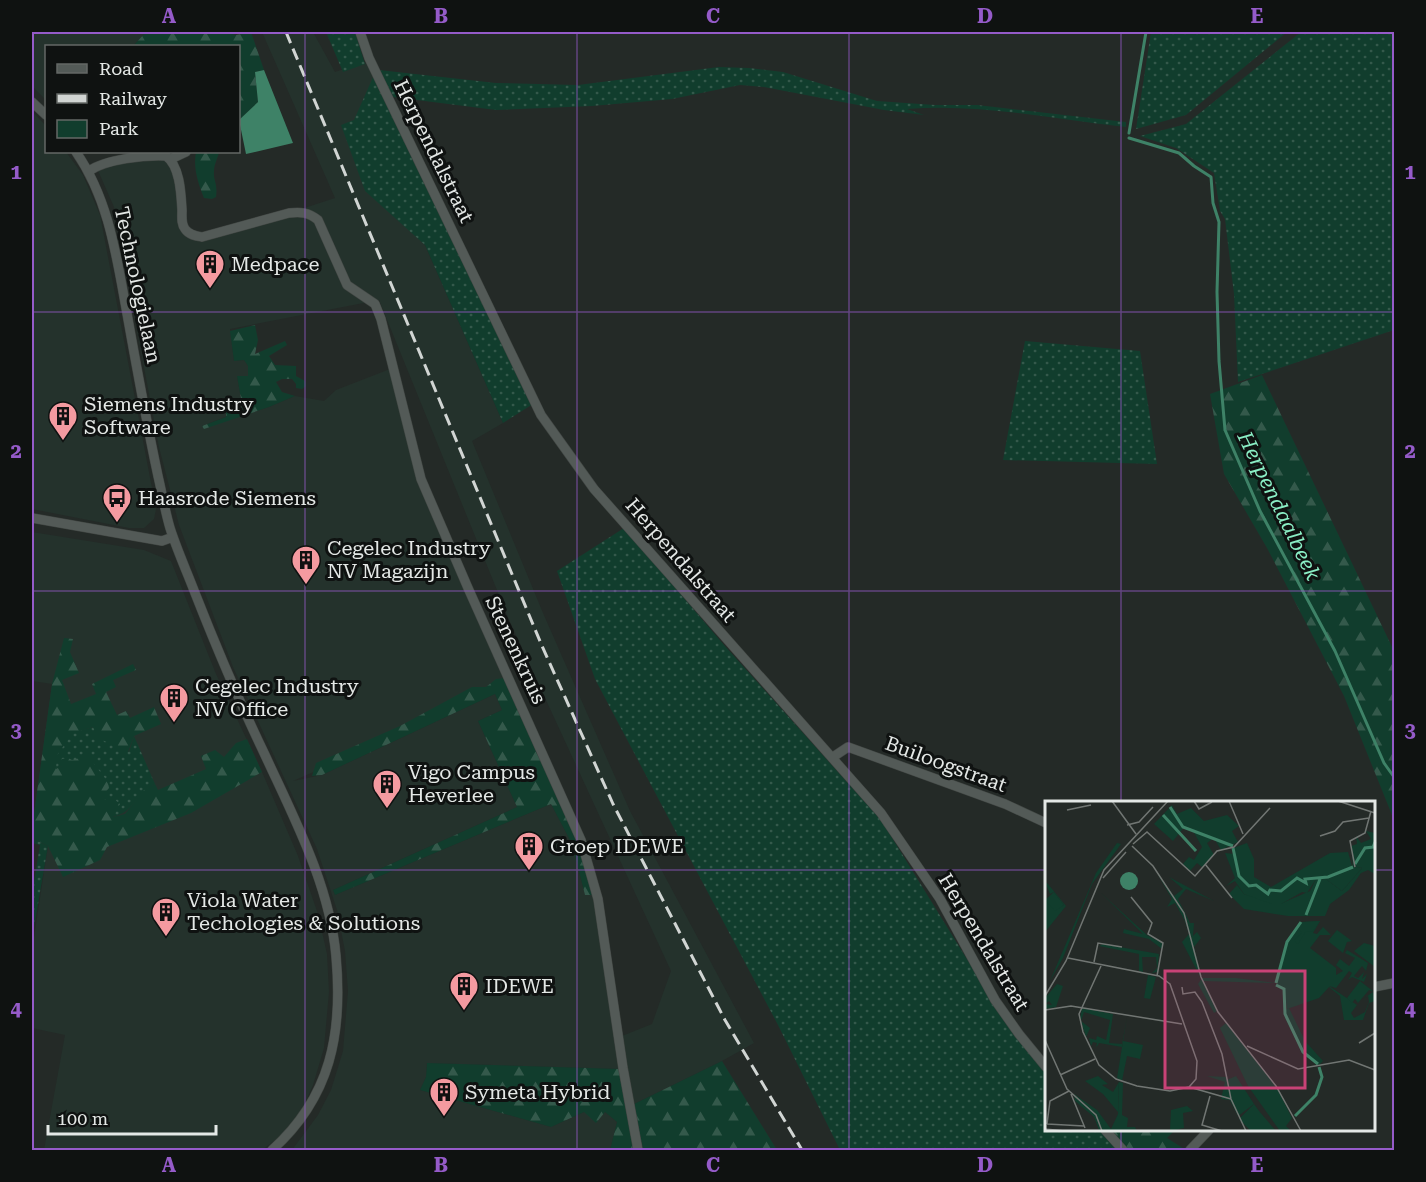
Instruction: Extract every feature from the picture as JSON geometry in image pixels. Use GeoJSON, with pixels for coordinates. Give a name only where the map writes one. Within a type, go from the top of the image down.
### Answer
{"type":"FeatureCollection","features":[{"type":"Feature","properties":{"kind":"street","name":"Herpendalstraat"},"geometry":{"type":"LineString","coordinates":[[360,32],[369,58],[541,415],[594,489],[881,813],[934,889],[995,1000],[1019,1034],[1045,1065]]}},
{"type":"Feature","properties":{"kind":"street"},"geometry":{"type":"LineString","coordinates":[[32,102],[45,114]]}},
{"type":"Feature","properties":{"kind":"street","name":"Technologielaan"},"geometry":{"type":"LineString","coordinates":[[77,153],[89,171],[105,210],[115,249],[152,447],[173,537],[225,671],[309,854],[328,911],[336,953],[338,1016],[332,1049],[321,1088],[308,1111],[288,1136],[272,1150]]}},
{"type":"Feature","properties":{"kind":"street"},"geometry":{"type":"LineString","coordinates":[[89,171],[96,166],[108,163],[157,155],[171,159],[184,153]]}},
{"type":"Feature","properties":{"kind":"street","name":"Stenenkruis"},"geometry":{"type":"LineString","coordinates":[[171,159],[176,168],[182,222],[185,230],[191,235],[202,237],[289,213],[310,214],[318,220],[347,285],[370,299],[379,312],[421,479],[581,840],[598,899],[638,1150]]}},
{"type":"Feature","properties":{"kind":"street"},"geometry":{"type":"LineString","coordinates":[[32,518],[162,541],[173,537]]}},
{"type":"Feature","properties":{"kind":"street","name":"Builoogstraat"},"geometry":{"type":"LineString","coordinates":[[833,757],[848,747],[1005,804],[1045,822]]}},
{"type":"Feature","properties":{"kind":"street"},"geometry":{"type":"LineString","coordinates":[[1375,987],[1395,983]]}},
{"type":"Feature","properties":{"kind":"street"},"geometry":{"type":"LineString","coordinates":[[1106,1131],[1123,1150]]}},
{"type":"Feature","properties":{"kind":"street"},"geometry":{"type":"LineString","coordinates":[[1190,1150],[1208,1131]]}},
{"type":"Feature","properties":{"kind":"shaded area"},"geometry":{"type":"Polygon","coordinates":[[[32,32],[146,32],[134,45],[45,45],[45,99],[32,86],[32,32]]]}},
{"type":"Feature","properties":{"kind":"shaded area"},"geometry":{"type":"Polygon","coordinates":[[[262,32],[313,32],[335,72],[365,62],[374,76],[424,243],[503,423],[472,441],[543,613],[630,811],[754,1043],[634,1104],[622,1036],[652,1024],[671,971],[510,622],[379,300],[230,329],[234,361],[244,360],[248,366],[248,376],[237,376],[243,410],[202,426],[204,428],[295,396],[324,401],[336,390],[390,369],[417,477],[509,685],[293,781],[322,775],[495,694],[502,710],[478,721],[517,807],[333,890],[335,895],[551,804],[572,844],[585,895],[594,895],[621,1069],[427,1063],[426,1077],[420,1090],[551,1127],[584,1112],[605,1112],[617,1122],[610,1150],[292,1150],[318,1115],[331,1090],[343,1051],[348,991],[345,951],[337,910],[317,849],[233,667],[179,525],[159,447],[114,207],[96,166],[108,163],[171,159],[182,222],[191,235],[289,213],[335,198],[262,32]]]}},
{"type":"Feature","properties":{"kind":"shaded area"},"geometry":{"type":"Polygon","coordinates":[[[264,70],[293,143],[246,154],[240,119],[258,102],[255,72],[264,70]]]}},
{"type":"Feature","properties":{"kind":"shaded area"},"geometry":{"type":"Polygon","coordinates":[[[32,111],[45,125],[45,153],[67,153],[83,175],[100,215],[156,509],[154,519],[144,528],[129,528],[32,509],[32,111]]]}},
{"type":"Feature","properties":{"kind":"shaded area"},"geometry":{"type":"Polygon","coordinates":[[[32,532],[144,550],[171,561],[216,674],[298,856],[318,914],[327,954],[329,992],[324,1048],[313,1085],[302,1110],[282,1135],[262,1150],[44,1150],[65,1035],[32,1028],[32,950],[48,846],[32,838],[32,828],[52,684],[32,681],[32,532]]]}},
{"type":"Feature","properties":{"kind":"green space"},"geometry":{"type":"Polygon","coordinates":[[[146,32],[226,32],[236,35],[251,32],[264,70],[255,72],[258,102],[240,119],[240,45],[134,45],[146,32]]]}},
{"type":"Feature","properties":{"kind":"green space"},"geometry":{"type":"Polygon","coordinates":[[[326,32],[355,32],[365,64],[343,72],[326,32]]]}},
{"type":"Feature","properties":{"kind":"green space"},"geometry":{"type":"Polygon","coordinates":[[[1151,32],[1287,32],[1186,115],[1136,129],[1151,32]]]}},
{"type":"Feature","properties":{"kind":"green space"},"geometry":{"type":"Polygon","coordinates":[[[1301,32],[1394,32],[1394,330],[1238,382],[1234,294],[1225,219],[1220,211],[1214,173],[1176,148],[1140,136],[1186,124],[1301,32]]]}},
{"type":"Feature","properties":{"kind":"green space"},"geometry":{"type":"Polygon","coordinates":[[[719,67],[783,72],[877,101],[977,105],[1126,122],[1126,127],[989,110],[907,109],[924,115],[884,110],[764,87],[740,85],[672,99],[592,106],[496,110],[393,97],[379,70],[496,83],[578,85],[719,67]]]}},
{"type":"Feature","properties":{"kind":"green space"},"geometry":{"type":"Polygon","coordinates":[[[374,75],[533,404],[503,423],[425,245],[365,191],[341,125],[354,120],[374,75]]]}},
{"type":"Feature","properties":{"kind":"green space"},"geometry":{"type":"Polygon","coordinates":[[[196,153],[219,153],[214,171],[216,197],[212,199],[204,198],[196,153]]]}},
{"type":"Feature","properties":{"kind":"green space"},"geometry":{"type":"Polygon","coordinates":[[[255,325],[258,340],[255,354],[285,341],[287,345],[269,356],[275,365],[296,366],[296,376],[305,381],[306,386],[302,389],[296,388],[292,379],[282,379],[276,382],[282,392],[295,396],[204,429],[202,426],[226,417],[226,409],[229,406],[237,413],[243,410],[237,376],[248,376],[248,366],[244,360],[234,361],[230,331],[255,325]]]}},
{"type":"Feature","properties":{"kind":"green space"},"geometry":{"type":"Polygon","coordinates":[[[1025,341],[1140,351],[1157,464],[1003,460],[1025,341]]]}},
{"type":"Feature","properties":{"kind":"green space"},"geometry":{"type":"Polygon","coordinates":[[[1262,375],[1394,651],[1394,820],[1344,696],[1267,548],[1224,474],[1210,394],[1262,375]]]}},
{"type":"Feature","properties":{"kind":"green space"},"geometry":{"type":"Polygon","coordinates":[[[624,528],[724,645],[881,820],[1007,1024],[1045,1068],[1045,1131],[1100,1131],[1118,1150],[840,1150],[778,1025],[595,679],[557,571],[624,528]]]}},
{"type":"Feature","properties":{"kind":"green space"},"geometry":{"type":"Polygon","coordinates":[[[64,638],[73,639],[70,652],[79,673],[62,680],[71,704],[96,694],[92,684],[133,664],[136,670],[113,680],[116,687],[106,692],[117,715],[126,711],[130,718],[154,707],[161,724],[134,736],[128,752],[98,738],[93,727],[73,733],[57,755],[56,769],[62,766],[62,759],[72,760],[88,756],[108,782],[109,788],[102,796],[105,800],[113,798],[120,804],[113,817],[125,814],[144,790],[155,784],[158,790],[206,769],[201,756],[215,750],[224,757],[236,743],[247,739],[262,772],[191,813],[107,847],[100,860],[63,877],[48,846],[32,838],[32,828],[52,684],[64,638]]]}},
{"type":"Feature","properties":{"kind":"green space"},"geometry":{"type":"Polygon","coordinates":[[[504,678],[578,840],[594,895],[585,895],[572,844],[551,804],[335,895],[333,890],[517,807],[478,721],[502,710],[495,694],[322,775],[312,776],[316,763],[400,726],[472,687],[486,687],[496,679],[504,678]]]}},
{"type":"Feature","properties":{"kind":"green space"},"geometry":{"type":"Polygon","coordinates":[[[94,727],[129,752],[134,736],[155,784],[148,788],[126,811],[112,817],[102,796],[62,766],[56,770],[56,755],[73,732],[94,727]]]}},
{"type":"Feature","properties":{"kind":"green space"},"geometry":{"type":"Polygon","coordinates":[[[32,838],[48,846],[32,939],[32,894],[40,845],[32,843],[32,838]]]}},
{"type":"Feature","properties":{"kind":"green space"},"geometry":{"type":"Polygon","coordinates":[[[722,1061],[777,1150],[643,1150],[634,1104],[722,1061]]]}},
{"type":"Feature","properties":{"kind":"green space"},"geometry":{"type":"Polygon","coordinates":[[[427,1063],[621,1069],[634,1150],[610,1150],[617,1122],[605,1112],[596,1123],[584,1112],[551,1127],[420,1090],[426,1077],[427,1063]]]}},
{"type":"Feature","properties":{"kind":"green space"},"geometry":{"type":"Polygon","coordinates":[[[1105,1131],[1174,1131],[1167,1138],[1186,1150],[1123,1150],[1105,1131]]]}},
{"type":"Feature","properties":{"kind":"waterway","name":"Herpendaalbeek"},"geometry":{"type":"LineString","coordinates":[[1129,133],[1146,32]]}},
{"type":"Feature","properties":{"kind":"waterway","name":"Herpendaalbeek"},"geometry":{"type":"LineString","coordinates":[[1129,138],[1179,153],[1211,177],[1213,203],[1219,222],[1217,292],[1219,361],[1225,430],[1260,511],[1335,651],[1384,763],[1394,777]]}},
{"type":"Feature","properties":{"kind":"railway"},"geometry":{"type":"LineString","coordinates":[[286,32],[542,646],[613,804],[725,1020],[802,1150]]}},
{"type":"Feature","properties":{"kind":"place","name":"Medpace"},"geometry":{"type":"Point","coordinates":[210,290]}},
{"type":"Feature","properties":{"kind":"place","name":"Siemens Industry Software"},"geometry":{"type":"Point","coordinates":[63,442]}},
{"type":"Feature","properties":{"kind":"place","name":"Haasrode Siemens"},"geometry":{"type":"Point","coordinates":[117,524]}},
{"type":"Feature","properties":{"kind":"place","name":"Cegelec Industry NV Magazijn"},"geometry":{"type":"Point","coordinates":[306,586]}},
{"type":"Feature","properties":{"kind":"place","name":"Cegelec Industry NV Office"},"geometry":{"type":"Point","coordinates":[174,724]}},
{"type":"Feature","properties":{"kind":"place","name":"Vigo Campus Heverlee"},"geometry":{"type":"Point","coordinates":[387,810]}},
{"type":"Feature","properties":{"kind":"place","name":"Groep IDEWE"},"geometry":{"type":"Point","coordinates":[529,872]}},
{"type":"Feature","properties":{"kind":"place","name":"Viola Water Techologies & Solutions"},"geometry":{"type":"Point","coordinates":[166,938]}},
{"type":"Feature","properties":{"kind":"place","name":"IDEWE"},"geometry":{"type":"Point","coordinates":[464,1012]}},
{"type":"Feature","properties":{"kind":"place","name":"Symeta Hybrid"},"geometry":{"type":"Point","coordinates":[444,1118]}}]}
